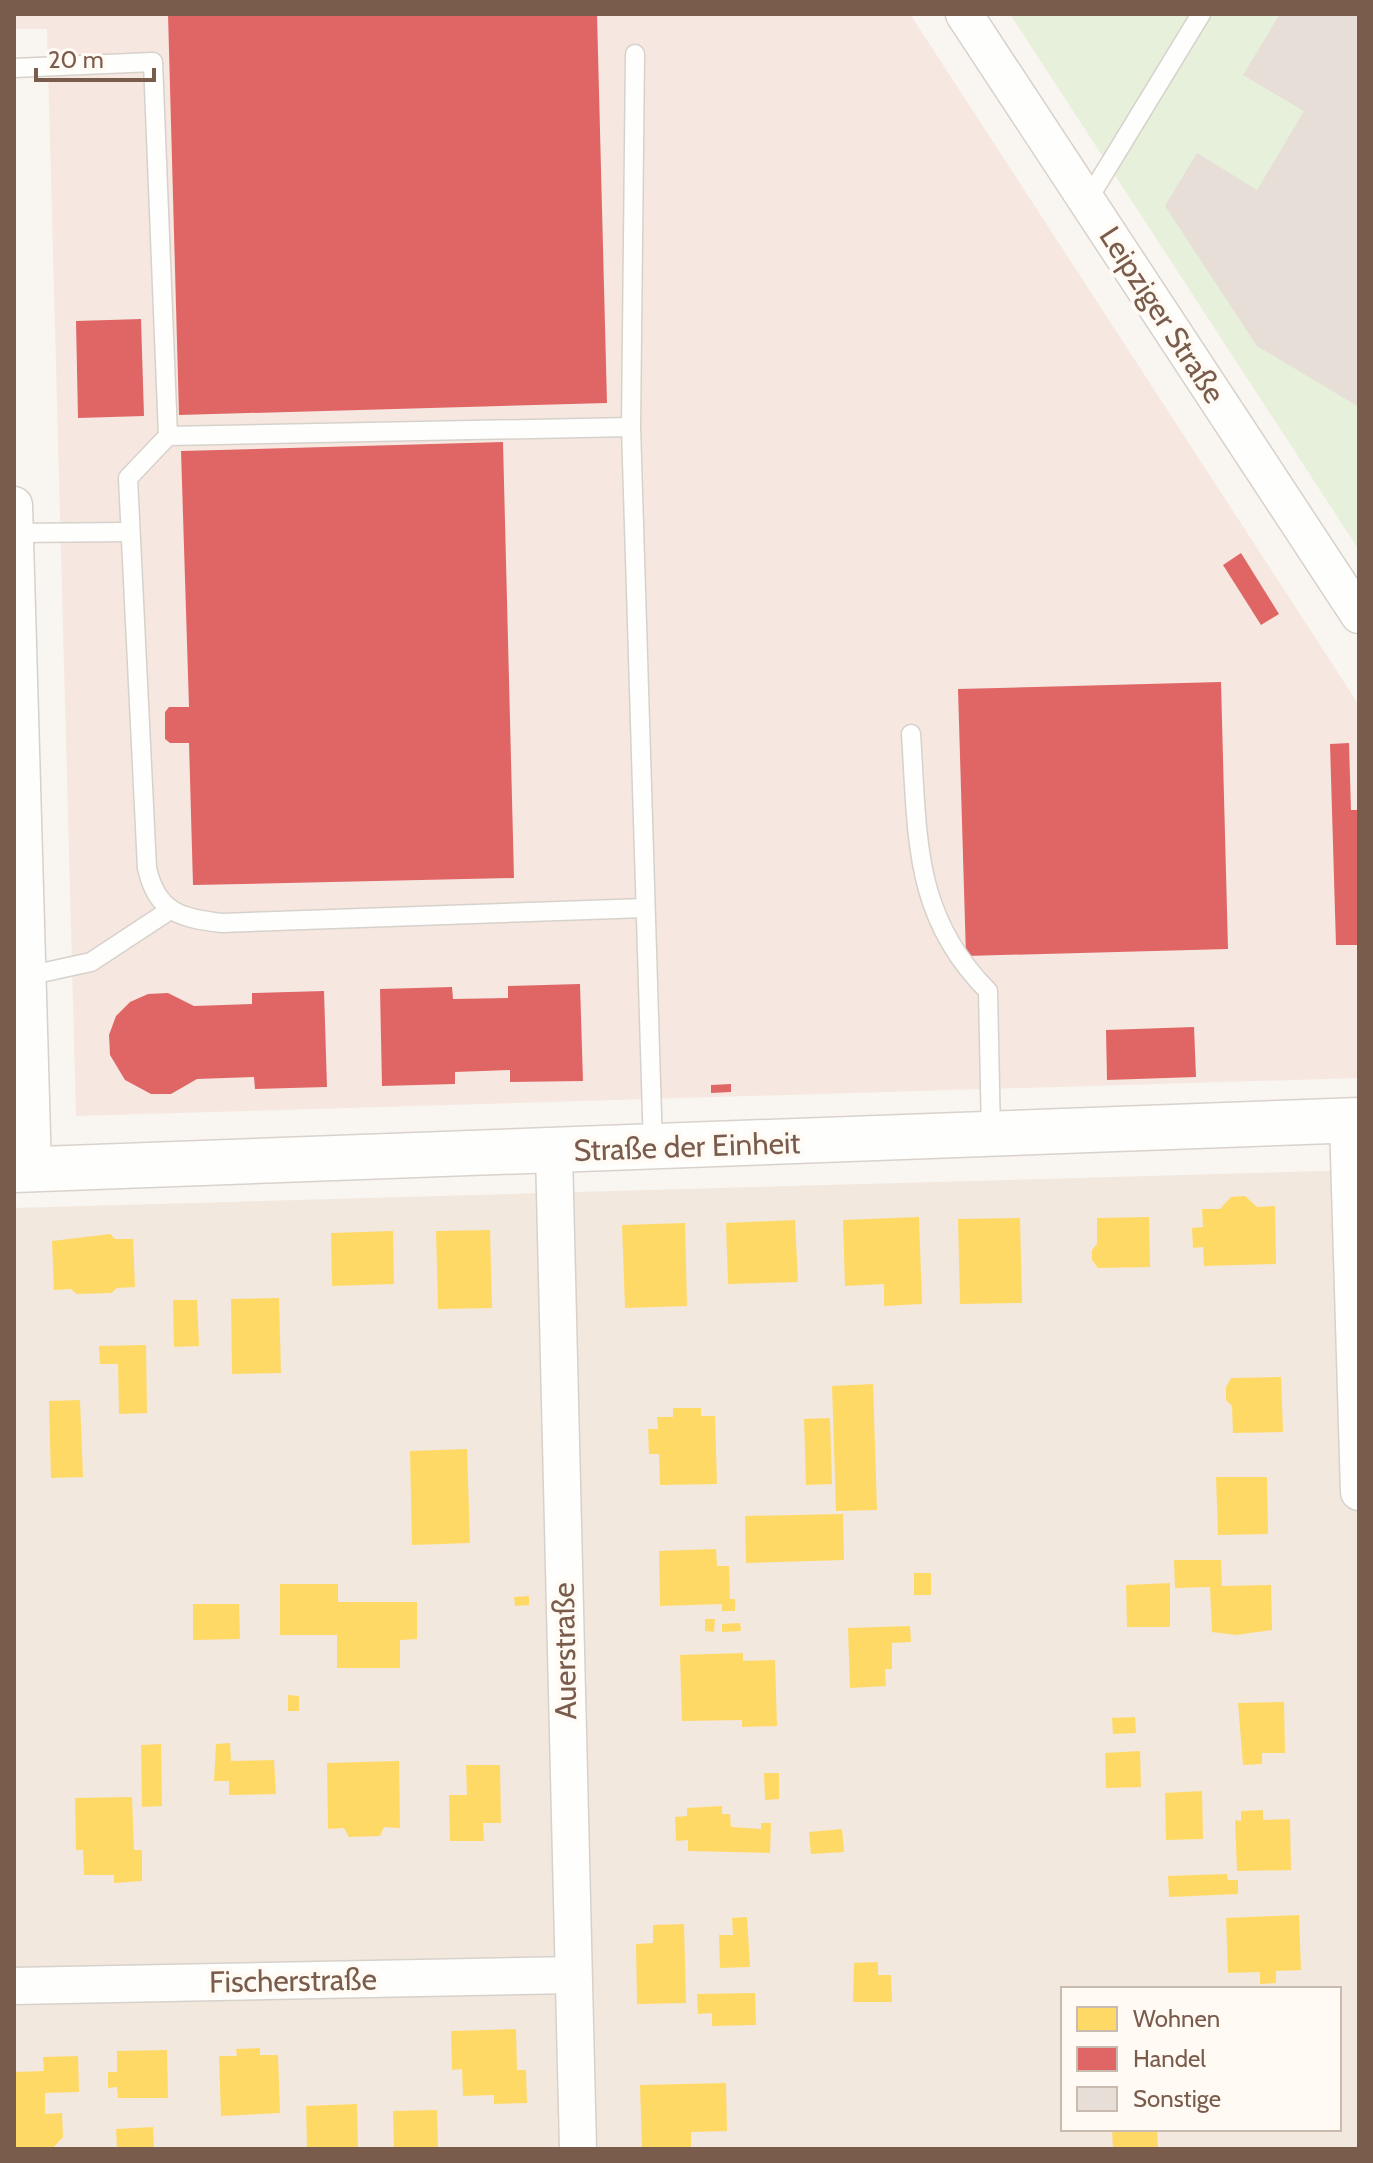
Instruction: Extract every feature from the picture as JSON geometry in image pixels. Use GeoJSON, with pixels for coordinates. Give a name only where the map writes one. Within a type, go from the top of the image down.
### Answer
{"type":"FeatureCollection","features":[{"type":"Feature","properties":{"kind":"street","name":"Leipziger Straße"},"geometry":{"type":"LineString","coordinates":[[964,14],[1359,615]]}},
{"type":"Feature","properties":{"kind":"street"},"geometry":{"type":"LineString","coordinates":[[14,505],[27,976],[23,1170]]}},
{"type":"Feature","properties":{"kind":"street"},"geometry":{"type":"LineString","coordinates":[[1354,1120],[1359,1492]]}},
{"type":"Feature","properties":{"kind":"street","name":"Straße der Einheit"},"geometry":{"type":"LineString","coordinates":[[23,1170],[1354,1120]]}},
{"type":"Feature","properties":{"kind":"street","name":"Auerstraße"},"geometry":{"type":"LineString","coordinates":[[554,1152],[578,2149]]}},
{"type":"Feature","properties":{"kind":"street","name":"Fischerstraße"},"geometry":{"type":"LineString","coordinates":[[14,1986],[573,1975]]}},
{"type":"Feature","properties":{"kind":"lane"},"geometry":{"type":"LineString","coordinates":[[1087,201],[1201,14]]}},
{"type":"Feature","properties":{"kind":"lane"},"geometry":{"type":"LineString","coordinates":[[635,54],[631,427],[653,1148]]}},
{"type":"Feature","properties":{"kind":"lane"},"geometry":{"type":"LineString","coordinates":[[14,68],[153,62],[168,436]]}},
{"type":"Feature","properties":{"kind":"lane"},"geometry":{"type":"LineString","coordinates":[[631,427],[168,436],[128,478],[147,868],[153,892],[170,910],[193,919],[222,923],[645,908]]}},
{"type":"Feature","properties":{"kind":"lane"},"geometry":{"type":"LineString","coordinates":[[15,533],[130,532]]}},
{"type":"Feature","properties":{"kind":"lane"},"geometry":{"type":"LineString","coordinates":[[911,734],[918,843],[926,887],[944,935],[960,963],[988,991],[991,1135]]}},
{"type":"Feature","properties":{"kind":"lane"},"geometry":{"type":"LineString","coordinates":[[27,976],[91,962],[170,910]]}},
{"type":"Feature","properties":{"kind":"shaded area"},"geometry":{"type":"Polygon","coordinates":[[[14,14],[910,14],[1359,705],[1359,1078],[76,1116],[47,29],[14,29],[14,14]]]}},
{"type":"Feature","properties":{"kind":"shaded area"},"geometry":{"type":"Polygon","coordinates":[[[1359,1170],[1359,2149],[14,2149],[14,1208],[1359,1170]]]}},
{"type":"Feature","properties":{"kind":"green space"},"geometry":{"type":"Polygon","coordinates":[[[1010,14],[1359,14],[1359,550],[1010,14]]]}},
{"type":"Feature","properties":{"kind":"building: Wohnen"},"geometry":{"type":"Polygon","coordinates":[[[1245,1196],[1257,1207],[1275,1206],[1276,1264],[1204,1266],[1203,1247],[1193,1248],[1192,1228],[1203,1227],[1202,1209],[1220,1209],[1231,1197],[1245,1196]]]}},
{"type":"Feature","properties":{"kind":"building: Wohnen"},"geometry":{"type":"Polygon","coordinates":[[[919,1217],[922,1304],[884,1306],[884,1284],[845,1286],[843,1220],[919,1217]]]}},
{"type":"Feature","properties":{"kind":"building: Wohnen"},"geometry":{"type":"Polygon","coordinates":[[[1149,1217],[1150,1267],[1098,1268],[1092,1260],[1092,1250],[1097,1244],[1097,1218],[1149,1217]]]}},
{"type":"Feature","properties":{"kind":"building: Wohnen"},"geometry":{"type":"Polygon","coordinates":[[[1020,1218],[1022,1303],[960,1304],[958,1219],[1020,1218]]]}},
{"type":"Feature","properties":{"kind":"building: Wohnen"},"geometry":{"type":"Polygon","coordinates":[[[795,1220],[798,1282],[728,1284],[726,1223],[795,1220]]]}},
{"type":"Feature","properties":{"kind":"building: Wohnen"},"geometry":{"type":"Polygon","coordinates":[[[685,1223],[687,1306],[625,1308],[622,1225],[685,1223]]]}},
{"type":"Feature","properties":{"kind":"building: Wohnen"},"geometry":{"type":"Polygon","coordinates":[[[490,1230],[492,1308],[438,1309],[436,1231],[490,1230]]]}},
{"type":"Feature","properties":{"kind":"building: Wohnen"},"geometry":{"type":"Polygon","coordinates":[[[393,1231],[394,1284],[332,1286],[331,1233],[393,1231]]]}},
{"type":"Feature","properties":{"kind":"building: Wohnen"},"geometry":{"type":"Polygon","coordinates":[[[110,1234],[115,1239],[133,1239],[135,1287],[117,1288],[111,1293],[77,1294],[71,1289],[54,1290],[52,1241],[110,1234]]]}},
{"type":"Feature","properties":{"kind":"building: Wohnen"},"geometry":{"type":"Polygon","coordinates":[[[279,1298],[281,1373],[232,1374],[231,1299],[279,1298]]]}},
{"type":"Feature","properties":{"kind":"building: Wohnen"},"geometry":{"type":"Polygon","coordinates":[[[173,1300],[197,1300],[199,1346],[174,1347],[173,1300]]]}},
{"type":"Feature","properties":{"kind":"building: Wohnen"},"geometry":{"type":"Polygon","coordinates":[[[146,1345],[147,1413],[119,1414],[118,1364],[100,1364],[99,1346],[146,1345]]]}},
{"type":"Feature","properties":{"kind":"building: Wohnen"},"geometry":{"type":"Polygon","coordinates":[[[1281,1377],[1283,1432],[1233,1433],[1232,1406],[1226,1400],[1226,1387],[1231,1378],[1281,1377]]]}},
{"type":"Feature","properties":{"kind":"building: Wohnen"},"geometry":{"type":"Polygon","coordinates":[[[873,1384],[877,1510],[836,1511],[832,1386],[873,1384]]]}},
{"type":"Feature","properties":{"kind":"building: Wohnen"},"geometry":{"type":"Polygon","coordinates":[[[80,1400],[83,1477],[51,1478],[49,1401],[80,1400]]]}},
{"type":"Feature","properties":{"kind":"building: Wohnen"},"geometry":{"type":"Polygon","coordinates":[[[673,1408],[701,1408],[701,1416],[715,1416],[717,1484],[660,1485],[659,1454],[649,1454],[648,1429],[658,1429],[657,1417],[673,1417],[673,1408]]]}},
{"type":"Feature","properties":{"kind":"building: Wohnen"},"geometry":{"type":"Polygon","coordinates":[[[830,1418],[832,1484],[806,1485],[804,1419],[830,1418]]]}},
{"type":"Feature","properties":{"kind":"building: Wohnen"},"geometry":{"type":"Polygon","coordinates":[[[467,1449],[470,1543],[412,1545],[410,1451],[467,1449]]]}},
{"type":"Feature","properties":{"kind":"building: Wohnen"},"geometry":{"type":"Polygon","coordinates":[[[1216,1477],[1267,1477],[1268,1534],[1218,1535],[1216,1477]]]}},
{"type":"Feature","properties":{"kind":"building: Wohnen"},"geometry":{"type":"Polygon","coordinates":[[[843,1514],[844,1560],[746,1563],[745,1516],[843,1514]]]}},
{"type":"Feature","properties":{"kind":"building: Wohnen"},"geometry":{"type":"Polygon","coordinates":[[[716,1549],[717,1566],[729,1566],[730,1599],[735,1599],[735,1611],[722,1611],[722,1604],[660,1606],[659,1551],[716,1549]]]}},
{"type":"Feature","properties":{"kind":"building: Wohnen"},"geometry":{"type":"Polygon","coordinates":[[[1174,1560],[1221,1560],[1222,1586],[1271,1585],[1272,1630],[1236,1635],[1212,1632],[1210,1587],[1175,1588],[1174,1560]]]}},
{"type":"Feature","properties":{"kind":"building: Wohnen"},"geometry":{"type":"Polygon","coordinates":[[[914,1573],[931,1573],[931,1595],[914,1595],[914,1573]]]}},
{"type":"Feature","properties":{"kind":"building: Wohnen"},"geometry":{"type":"Polygon","coordinates":[[[1170,1583],[1170,1627],[1127,1627],[1126,1585],[1170,1583]]]}},
{"type":"Feature","properties":{"kind":"building: Wohnen"},"geometry":{"type":"Polygon","coordinates":[[[280,1584],[338,1584],[338,1602],[417,1602],[417,1639],[400,1640],[400,1668],[337,1668],[337,1635],[280,1635],[280,1584]]]}},
{"type":"Feature","properties":{"kind":"building: Wohnen"},"geometry":{"type":"Polygon","coordinates":[[[529,1596],[529,1605],[515,1606],[514,1597],[529,1596]]]}},
{"type":"Feature","properties":{"kind":"building: Wohnen"},"geometry":{"type":"Polygon","coordinates":[[[193,1604],[239,1604],[240,1639],[193,1640],[193,1604]]]}},
{"type":"Feature","properties":{"kind":"building: Wohnen"},"geometry":{"type":"Polygon","coordinates":[[[705,1619],[715,1619],[714,1632],[705,1631],[705,1619]]]}},
{"type":"Feature","properties":{"kind":"building: Wohnen"},"geometry":{"type":"Polygon","coordinates":[[[740,1623],[741,1631],[722,1632],[722,1624],[740,1623]]]}},
{"type":"Feature","properties":{"kind":"building: Wohnen"},"geometry":{"type":"Polygon","coordinates":[[[910,1626],[911,1642],[892,1643],[892,1669],[885,1669],[886,1686],[850,1688],[848,1628],[910,1626]]]}},
{"type":"Feature","properties":{"kind":"building: Wohnen"},"geometry":{"type":"Polygon","coordinates":[[[743,1653],[743,1661],[775,1660],[777,1726],[742,1727],[742,1720],[682,1721],[680,1655],[743,1653]]]}},
{"type":"Feature","properties":{"kind":"building: Wohnen"},"geometry":{"type":"Polygon","coordinates":[[[288,1695],[299,1696],[299,1711],[288,1711],[288,1695]]]}},
{"type":"Feature","properties":{"kind":"building: Wohnen"},"geometry":{"type":"Polygon","coordinates":[[[1284,1702],[1285,1753],[1262,1753],[1262,1764],[1243,1765],[1238,1703],[1284,1702]]]}},
{"type":"Feature","properties":{"kind":"building: Wohnen"},"geometry":{"type":"Polygon","coordinates":[[[1135,1717],[1136,1733],[1113,1734],[1112,1718],[1135,1717]]]}},
{"type":"Feature","properties":{"kind":"building: Wohnen"},"geometry":{"type":"Polygon","coordinates":[[[230,1743],[231,1761],[274,1760],[276,1794],[229,1795],[229,1781],[214,1781],[216,1744],[230,1743]]]}},
{"type":"Feature","properties":{"kind":"building: Wohnen"},"geometry":{"type":"Polygon","coordinates":[[[161,1744],[162,1806],[142,1807],[141,1745],[161,1744]]]}},
{"type":"Feature","properties":{"kind":"building: Wohnen"},"geometry":{"type":"Polygon","coordinates":[[[1140,1751],[1141,1787],[1106,1788],[1105,1753],[1140,1751]]]}},
{"type":"Feature","properties":{"kind":"building: Wohnen"},"geometry":{"type":"Polygon","coordinates":[[[399,1761],[400,1828],[384,1827],[380,1836],[349,1837],[344,1828],[328,1829],[327,1763],[399,1761]]]}},
{"type":"Feature","properties":{"kind":"building: Wohnen"},"geometry":{"type":"Polygon","coordinates":[[[466,1765],[500,1765],[501,1823],[483,1823],[484,1841],[450,1841],[449,1795],[467,1795],[466,1765]]]}},
{"type":"Feature","properties":{"kind":"building: Wohnen"},"geometry":{"type":"Polygon","coordinates":[[[764,1773],[779,1773],[779,1799],[765,1800],[764,1773]]]}},
{"type":"Feature","properties":{"kind":"building: Wohnen"},"geometry":{"type":"Polygon","coordinates":[[[1202,1791],[1203,1839],[1166,1840],[1165,1793],[1202,1791]]]}},
{"type":"Feature","properties":{"kind":"building: Wohnen"},"geometry":{"type":"Polygon","coordinates":[[[132,1797],[134,1850],[142,1850],[142,1881],[114,1883],[114,1875],[84,1875],[83,1850],[76,1850],[75,1798],[132,1797]]]}},
{"type":"Feature","properties":{"kind":"building: Wohnen"},"geometry":{"type":"Polygon","coordinates":[[[722,1806],[722,1814],[730,1814],[731,1827],[761,1829],[761,1823],[771,1823],[770,1853],[688,1851],[688,1840],[676,1841],[675,1817],[687,1816],[687,1808],[722,1806]]]}},
{"type":"Feature","properties":{"kind":"building: Wohnen"},"geometry":{"type":"Polygon","coordinates":[[[1263,1810],[1263,1820],[1290,1819],[1291,1870],[1237,1871],[1235,1820],[1241,1821],[1241,1811],[1263,1810]]]}},
{"type":"Feature","properties":{"kind":"building: Wohnen"},"geometry":{"type":"Polygon","coordinates":[[[842,1829],[844,1852],[811,1854],[809,1832],[842,1829]]]}},
{"type":"Feature","properties":{"kind":"building: Wohnen"},"geometry":{"type":"Polygon","coordinates":[[[1227,1874],[1228,1880],[1238,1880],[1238,1894],[1169,1897],[1168,1876],[1227,1874]]]}},
{"type":"Feature","properties":{"kind":"building: Wohnen"},"geometry":{"type":"Polygon","coordinates":[[[1299,1915],[1301,1970],[1276,1971],[1276,1983],[1260,1984],[1260,1972],[1228,1973],[1226,1918],[1299,1915]]]}},
{"type":"Feature","properties":{"kind":"building: Wohnen"},"geometry":{"type":"Polygon","coordinates":[[[747,1917],[750,1967],[720,1968],[719,1935],[733,1935],[732,1918],[747,1917]]]}},
{"type":"Feature","properties":{"kind":"building: Wohnen"},"geometry":{"type":"Polygon","coordinates":[[[684,1924],[686,2003],[637,2004],[636,1944],[653,1943],[653,1925],[684,1924]]]}},
{"type":"Feature","properties":{"kind":"building: Wohnen"},"geometry":{"type":"Polygon","coordinates":[[[878,1962],[878,1975],[891,1975],[892,2002],[853,2002],[854,1963],[878,1962]]]}},
{"type":"Feature","properties":{"kind":"building: Wohnen"},"geometry":{"type":"Polygon","coordinates":[[[755,1993],[756,2025],[712,2026],[712,2013],[698,2014],[697,1994],[755,1993]]]}},
{"type":"Feature","properties":{"kind":"building: Wohnen"},"geometry":{"type":"Polygon","coordinates":[[[516,2029],[517,2070],[526,2070],[527,2103],[494,2104],[494,2095],[463,2096],[462,2069],[452,2070],[451,2031],[516,2029]]]}},
{"type":"Feature","properties":{"kind":"building: Wohnen"},"geometry":{"type":"Polygon","coordinates":[[[260,2048],[260,2055],[278,2055],[280,2113],[221,2116],[219,2056],[237,2056],[236,2049],[260,2048]]]}},
{"type":"Feature","properties":{"kind":"building: Wohnen"},"geometry":{"type":"Polygon","coordinates":[[[167,2050],[168,2098],[118,2098],[117,2087],[108,2088],[108,2072],[117,2072],[117,2051],[167,2050]]]}},
{"type":"Feature","properties":{"kind":"building: Wohnen"},"geometry":{"type":"Polygon","coordinates":[[[78,2056],[79,2092],[45,2093],[45,2114],[62,2113],[63,2137],[52,2149],[14,2149],[14,2072],[44,2071],[43,2057],[78,2056]]]}},
{"type":"Feature","properties":{"kind":"building: Wohnen"},"geometry":{"type":"Polygon","coordinates":[[[726,2083],[727,2131],[691,2132],[691,2149],[642,2149],[640,2085],[726,2083]]]}},
{"type":"Feature","properties":{"kind":"building: Wohnen"},"geometry":{"type":"Polygon","coordinates":[[[357,2104],[358,2149],[307,2149],[306,2106],[357,2104]]]}},
{"type":"Feature","properties":{"kind":"building: Wohnen"},"geometry":{"type":"Polygon","coordinates":[[[437,2110],[438,2149],[394,2149],[393,2111],[437,2110]]]}},
{"type":"Feature","properties":{"kind":"building: Wohnen"},"geometry":{"type":"Polygon","coordinates":[[[153,2127],[154,2149],[117,2149],[116,2129],[153,2127]]]}},
{"type":"Feature","properties":{"kind":"building: Wohnen"},"geometry":{"type":"Polygon","coordinates":[[[1112,2131],[1157,2131],[1158,2149],[1113,2149],[1112,2131]]]}},
{"type":"Feature","properties":{"kind":"building: Handel"},"geometry":{"type":"Polygon","coordinates":[[[168,14],[597,14],[607,403],[179,415],[168,14]]]}},
{"type":"Feature","properties":{"kind":"building: Handel"},"geometry":{"type":"Polygon","coordinates":[[[141,319],[144,416],[78,418],[76,321],[141,319]]]}},
{"type":"Feature","properties":{"kind":"building: Handel"},"geometry":{"type":"Polygon","coordinates":[[[503,442],[514,878],[193,885],[189,743],[170,743],[165,739],[165,712],[169,707],[189,707],[181,451],[503,442]]]}},
{"type":"Feature","properties":{"kind":"building: Handel"},"geometry":{"type":"Polygon","coordinates":[[[1241,553],[1279,614],[1261,625],[1223,565],[1241,553]]]}},
{"type":"Feature","properties":{"kind":"building: Handel"},"geometry":{"type":"Polygon","coordinates":[[[1221,682],[1228,949],[966,956],[958,689],[1221,682]]]}},
{"type":"Feature","properties":{"kind":"building: Handel"},"geometry":{"type":"Polygon","coordinates":[[[1349,743],[1351,810],[1359,810],[1359,945],[1336,945],[1330,744],[1349,743]]]}},
{"type":"Feature","properties":{"kind":"building: Handel"},"geometry":{"type":"Polygon","coordinates":[[[580,984],[583,1081],[510,1082],[510,1070],[455,1072],[455,1084],[382,1086],[380,989],[452,987],[453,999],[508,998],[508,986],[580,984]]]}},
{"type":"Feature","properties":{"kind":"building: Handel"},"geometry":{"type":"Polygon","coordinates":[[[324,991],[327,1087],[255,1089],[254,1077],[197,1079],[171,1094],[151,1094],[125,1080],[110,1055],[109,1035],[116,1016],[130,1002],[148,994],[168,993],[194,1006],[252,1004],[252,993],[324,991]]]}},
{"type":"Feature","properties":{"kind":"building: Handel"},"geometry":{"type":"Polygon","coordinates":[[[1194,1027],[1196,1077],[1107,1080],[1106,1030],[1194,1027]]]}},
{"type":"Feature","properties":{"kind":"building: Handel"},"geometry":{"type":"Polygon","coordinates":[[[731,1084],[731,1092],[711,1093],[711,1085],[731,1084]]]}},
{"type":"Feature","properties":{"kind":"building: Sonstige"},"geometry":{"type":"Polygon","coordinates":[[[1280,14],[1359,14],[1359,407],[1257,346],[1165,206],[1197,153],[1257,190],[1304,111],[1243,75],[1280,14]]]}}]}
